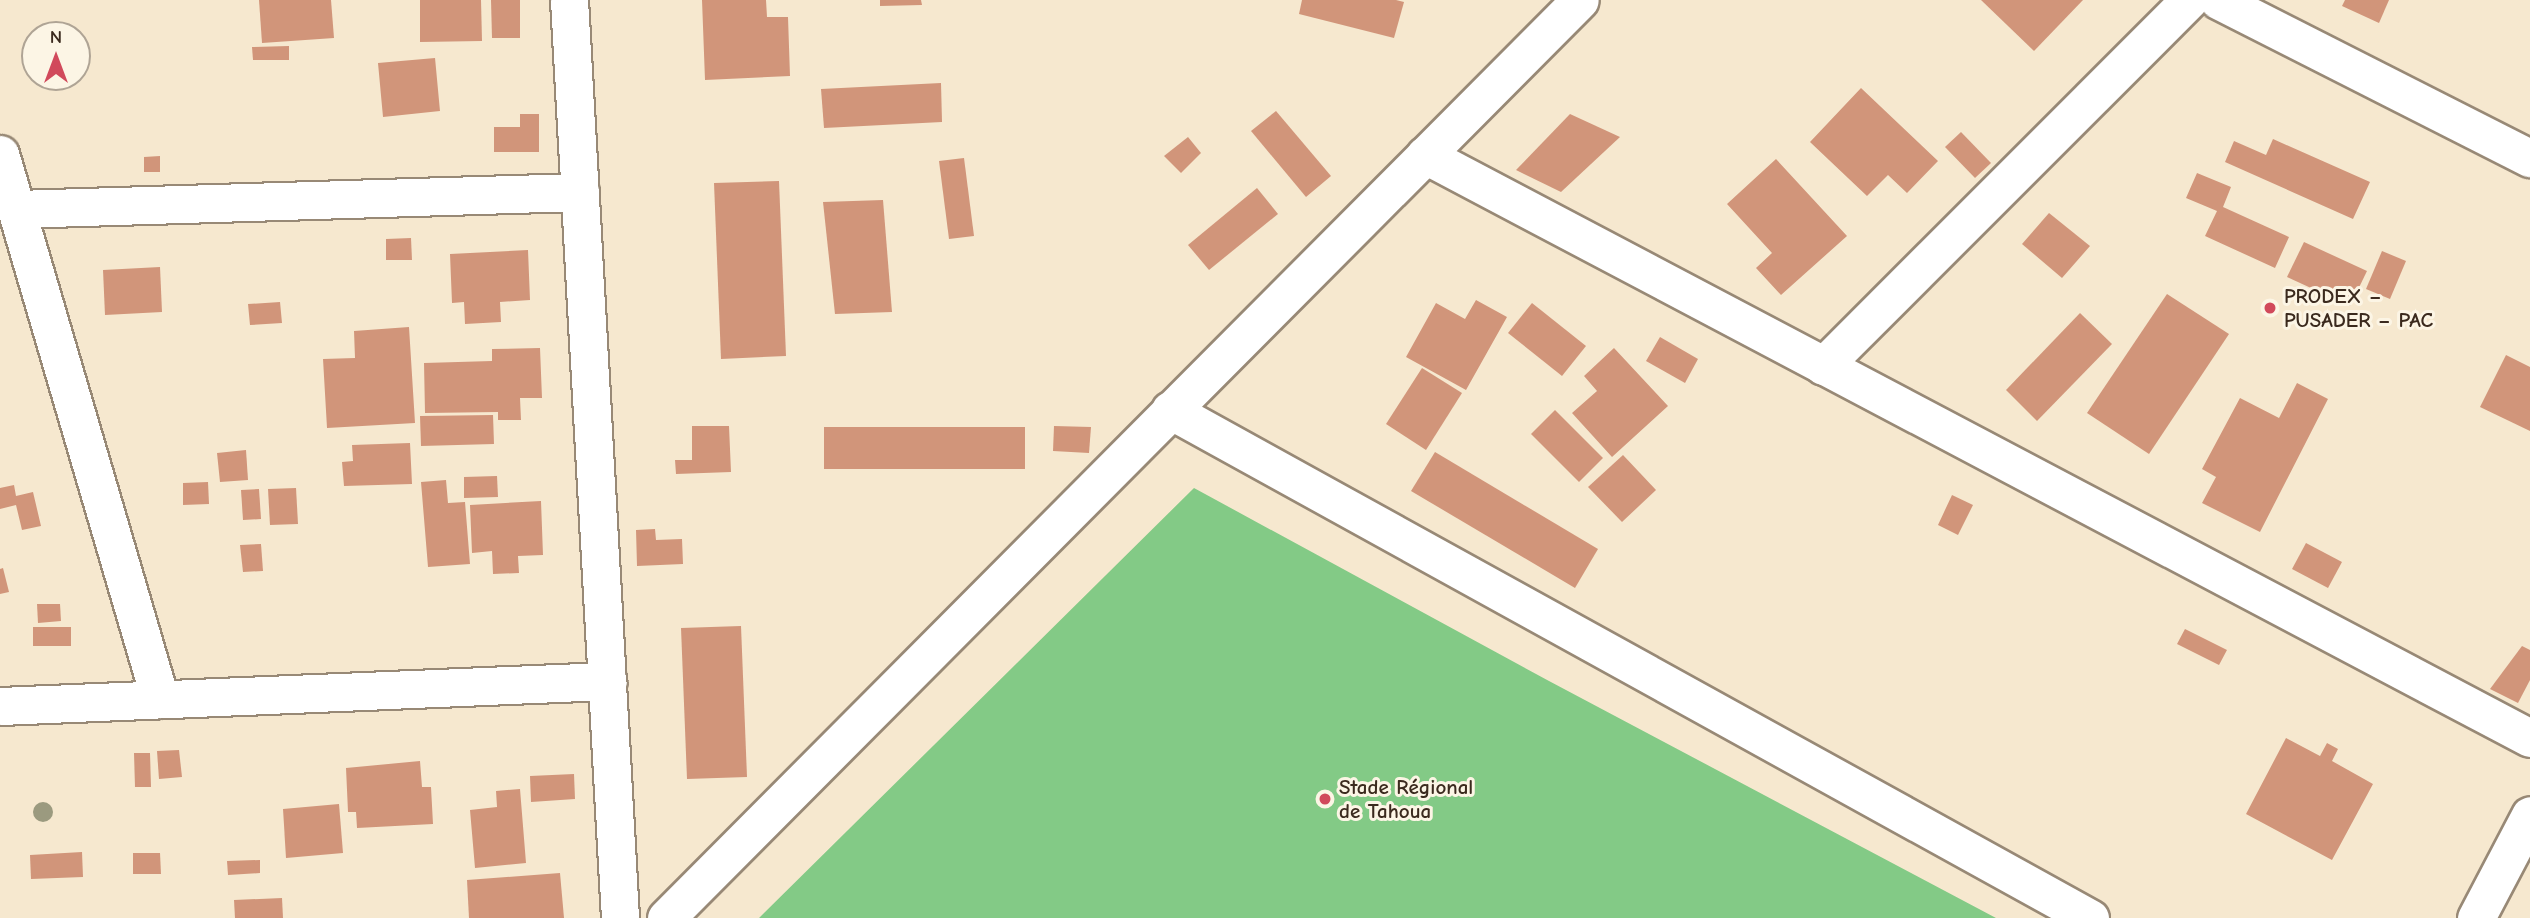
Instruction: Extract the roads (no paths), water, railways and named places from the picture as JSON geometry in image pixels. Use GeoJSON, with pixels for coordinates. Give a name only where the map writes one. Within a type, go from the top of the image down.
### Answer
{"type":"FeatureCollection","features":[{"type":"Feature","properties":{"kind":"street"},"geometry":{"type":"LineString","coordinates":[[569,0],[620,918]]}},
{"type":"Feature","properties":{"kind":"street"},"geometry":{"type":"LineString","coordinates":[[666,918],[1580,0]]}},
{"type":"Feature","properties":{"kind":"street"},"geometry":{"type":"LineString","coordinates":[[1823,366],[2189,0]]}},
{"type":"Feature","properties":{"kind":"street"},"geometry":{"type":"LineString","coordinates":[[2218,0],[2530,158]]}},
{"type":"Feature","properties":{"kind":"street"},"geometry":{"type":"LineString","coordinates":[[0,154],[160,699]]}},
{"type":"Feature","properties":{"kind":"street"},"geometry":{"type":"LineString","coordinates":[[1425,155],[2530,738]]}},
{"type":"Feature","properties":{"kind":"street"},"geometry":{"type":"LineString","coordinates":[[16,209],[580,192]]}},
{"type":"Feature","properties":{"kind":"street"},"geometry":{"type":"LineString","coordinates":[[1170,410],[2090,918]]}},
{"type":"Feature","properties":{"kind":"street"},"geometry":{"type":"LineString","coordinates":[[0,706],[607,681]]}},
{"type":"Feature","properties":{"kind":"street"},"geometry":{"type":"LineString","coordinates":[[2476,918],[2530,815]]}},
{"type":"Feature","properties":{"kind":"place","name":"PRODEX – PUSADER – PAC"},"geometry":{"type":"Point","coordinates":[2270,308]}},
{"type":"Feature","properties":{"kind":"place","name":"Stade Régional de Tahoua"},"geometry":{"type":"Point","coordinates":[1325,799]}}]}
